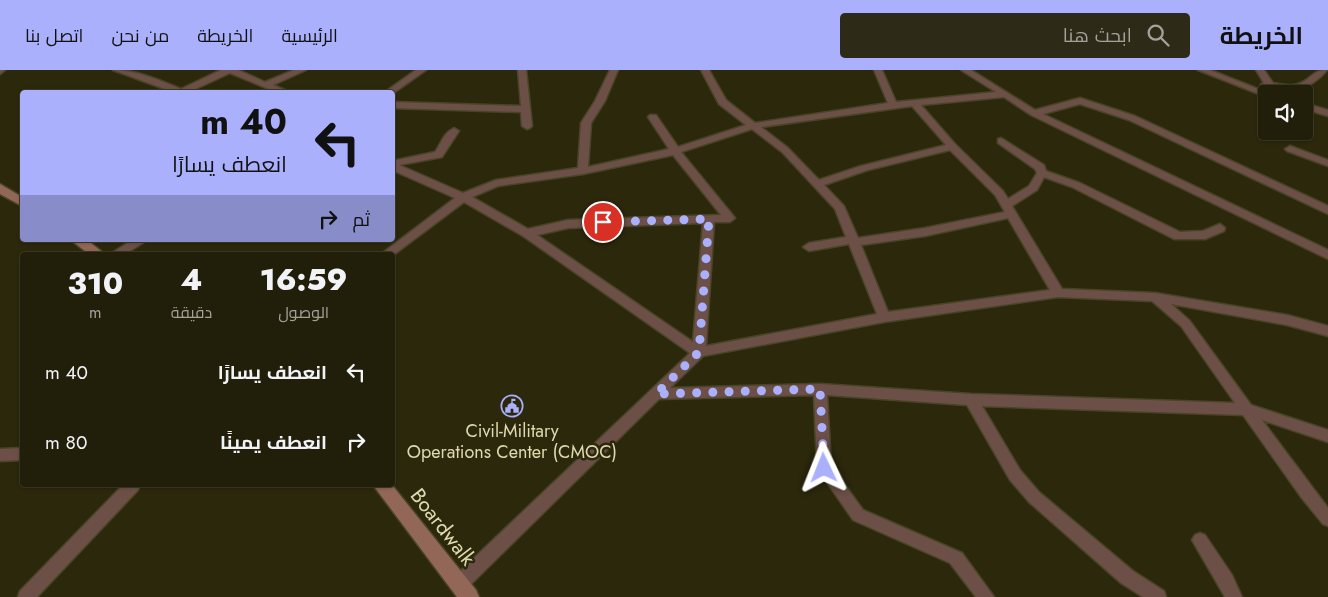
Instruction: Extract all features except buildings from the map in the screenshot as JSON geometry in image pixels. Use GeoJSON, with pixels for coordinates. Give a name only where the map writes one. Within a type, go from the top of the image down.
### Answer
{"type":"FeatureCollection","features":[{"type":"Feature","properties":{"kind":"street"},"geometry":{"type":"LineString","coordinates":[[117,70],[149,79],[177,90]]}},
{"type":"Feature","properties":{"kind":"street"},"geometry":{"type":"LineString","coordinates":[[186,90],[230,70],[277,90]]}},
{"type":"Feature","properties":{"kind":"street"},"geometry":{"type":"LineString","coordinates":[[265,85],[302,70]]}},
{"type":"Feature","properties":{"kind":"street"},"geometry":{"type":"LineString","coordinates":[[392,90],[422,70]]}},
{"type":"Feature","properties":{"kind":"street"},"geometry":{"type":"LineString","coordinates":[[522,70],[527,126]]}},
{"type":"Feature","properties":{"kind":"street"},"geometry":{"type":"LineString","coordinates":[[583,171],[586,122],[600,100],[614,70]]}},
{"type":"Feature","properties":{"kind":"street"},"geometry":{"type":"LineString","coordinates":[[705,70],[722,102],[784,150],[840,208],[884,317]]}},
{"type":"Feature","properties":{"kind":"street"},"geometry":{"type":"LineString","coordinates":[[878,70],[893,105]]}},
{"type":"Feature","properties":{"kind":"street"},"geometry":{"type":"LineString","coordinates":[[965,70],[1034,113],[1328,255]]}},
{"type":"Feature","properties":{"kind":"street"},"geometry":{"type":"LineString","coordinates":[[1202,70],[1251,88],[1258,88]]}},
{"type":"Feature","properties":{"kind":"street"},"geometry":{"type":"LineString","coordinates":[[1260,70],[1267,85]]}},
{"type":"Feature","properties":{"kind":"street"},"geometry":{"type":"LineString","coordinates":[[1305,85],[1323,70]]}},
{"type":"Feature","properties":{"kind":"street"},"geometry":{"type":"LineString","coordinates":[[390,252],[463,197],[496,184],[583,171],[675,151],[752,126],[893,105],[1006,94]]}},
{"type":"Feature","properties":{"kind":"street"},"geometry":{"type":"LineString","coordinates":[[1034,113],[1080,100],[1132,118],[1328,210]]}},
{"type":"Feature","properties":{"kind":"street"},"geometry":{"type":"LineString","coordinates":[[914,103],[952,146],[999,193],[1058,293]]}},
{"type":"Feature","properties":{"kind":"street"},"geometry":{"type":"LineString","coordinates":[[395,105],[524,109]]}},
{"type":"Feature","properties":{"kind":"street"},"geometry":{"type":"LineString","coordinates":[[1313,109],[1328,113]]}},
{"type":"Feature","properties":{"kind":"street"},"geometry":{"type":"LineString","coordinates":[[527,233],[568,224],[730,218],[675,151],[664,130],[654,117]]}},
{"type":"Feature","properties":{"kind":"street"},"geometry":{"type":"LineString","coordinates":[[395,164],[410,159],[438,155],[442,151],[444,142],[454,131]]}},
{"type":"Feature","properties":{"kind":"street"},"geometry":{"type":"LineString","coordinates":[[810,247],[925,232],[1008,209],[1033,188],[1042,173],[1040,167],[1002,142]]}},
{"type":"Feature","properties":{"kind":"street"},"geometry":{"type":"LineString","coordinates":[[817,184],[865,168],[952,146]]}},
{"type":"Feature","properties":{"kind":"street"},"geometry":{"type":"LineString","coordinates":[[1290,150],[1328,163]]}},
{"type":"Feature","properties":{"kind":"street"},"geometry":{"type":"LineString","coordinates":[[395,166],[463,197],[527,233],[699,352]]}},
{"type":"Feature","properties":{"kind":"street"},"geometry":{"type":"LineString","coordinates":[[1042,173],[1076,185],[1178,236],[1205,235],[1220,228]]}},
{"type":"Feature","properties":{"kind":"street"},"geometry":{"type":"LineString","coordinates":[[0,188],[20,201]]}},
{"type":"Feature","properties":{"kind":"street"},"geometry":{"type":"LineString","coordinates":[[699,352],[709,219]]}},
{"type":"Feature","properties":{"kind":"street"},"geometry":{"type":"LineString","coordinates":[[81,242],[95,252]]}},
{"type":"Feature","properties":{"kind":"street"},"geometry":{"type":"LineString","coordinates":[[120,252],[138,242]]}},
{"type":"Feature","properties":{"kind":"street"},"geometry":{"type":"LineString","coordinates":[[464,591],[699,352],[884,317],[1058,293],[1155,297],[1286,320],[1328,331]]}},
{"type":"Feature","properties":{"kind":"street"},"geometry":{"type":"LineString","coordinates":[[1155,297],[1185,323],[1306,492],[1328,519]]}},
{"type":"Feature","properties":{"kind":"street"},"geometry":{"type":"LineString","coordinates":[[656,394],[820,389],[971,400],[1248,409],[1328,436]]}},
{"type":"Feature","properties":{"kind":"street"},"geometry":{"type":"LineString","coordinates":[[820,389],[824,468],[858,515],[956,558],[979,595]]}},
{"type":"Feature","properties":{"kind":"street"},"geometry":{"type":"LineString","coordinates":[[971,400],[1014,475],[1034,497],[1127,577],[1158,597]]}},
{"type":"Feature","properties":{"kind":"street"},"geometry":{"type":"LineString","coordinates":[[0,455],[20,454]]}},
{"type":"Feature","properties":{"kind":"street"},"geometry":{"type":"LineString","coordinates":[[26,597],[131,487]]}},
{"type":"Feature","properties":{"kind":"street","name":"Boardwalk"},"geometry":{"type":"LineString","coordinates":[[384,487],[464,591]]}},
{"type":"Feature","properties":{"kind":"street"},"geometry":{"type":"LineString","coordinates":[[1200,540],[1234,597]]}},
{"type":"Feature","properties":{"kind":"place","name":"Civil-Military Operations Center (CMOC)"},"geometry":{"type":"Point","coordinates":[512,406]}},
{"type":"Feature","properties":{"kind":"route"},"geometry":{"type":"LineString","coordinates":[[603,222],[709,219],[699,352],[656,394],[820,389],[824,468]]}}]}
